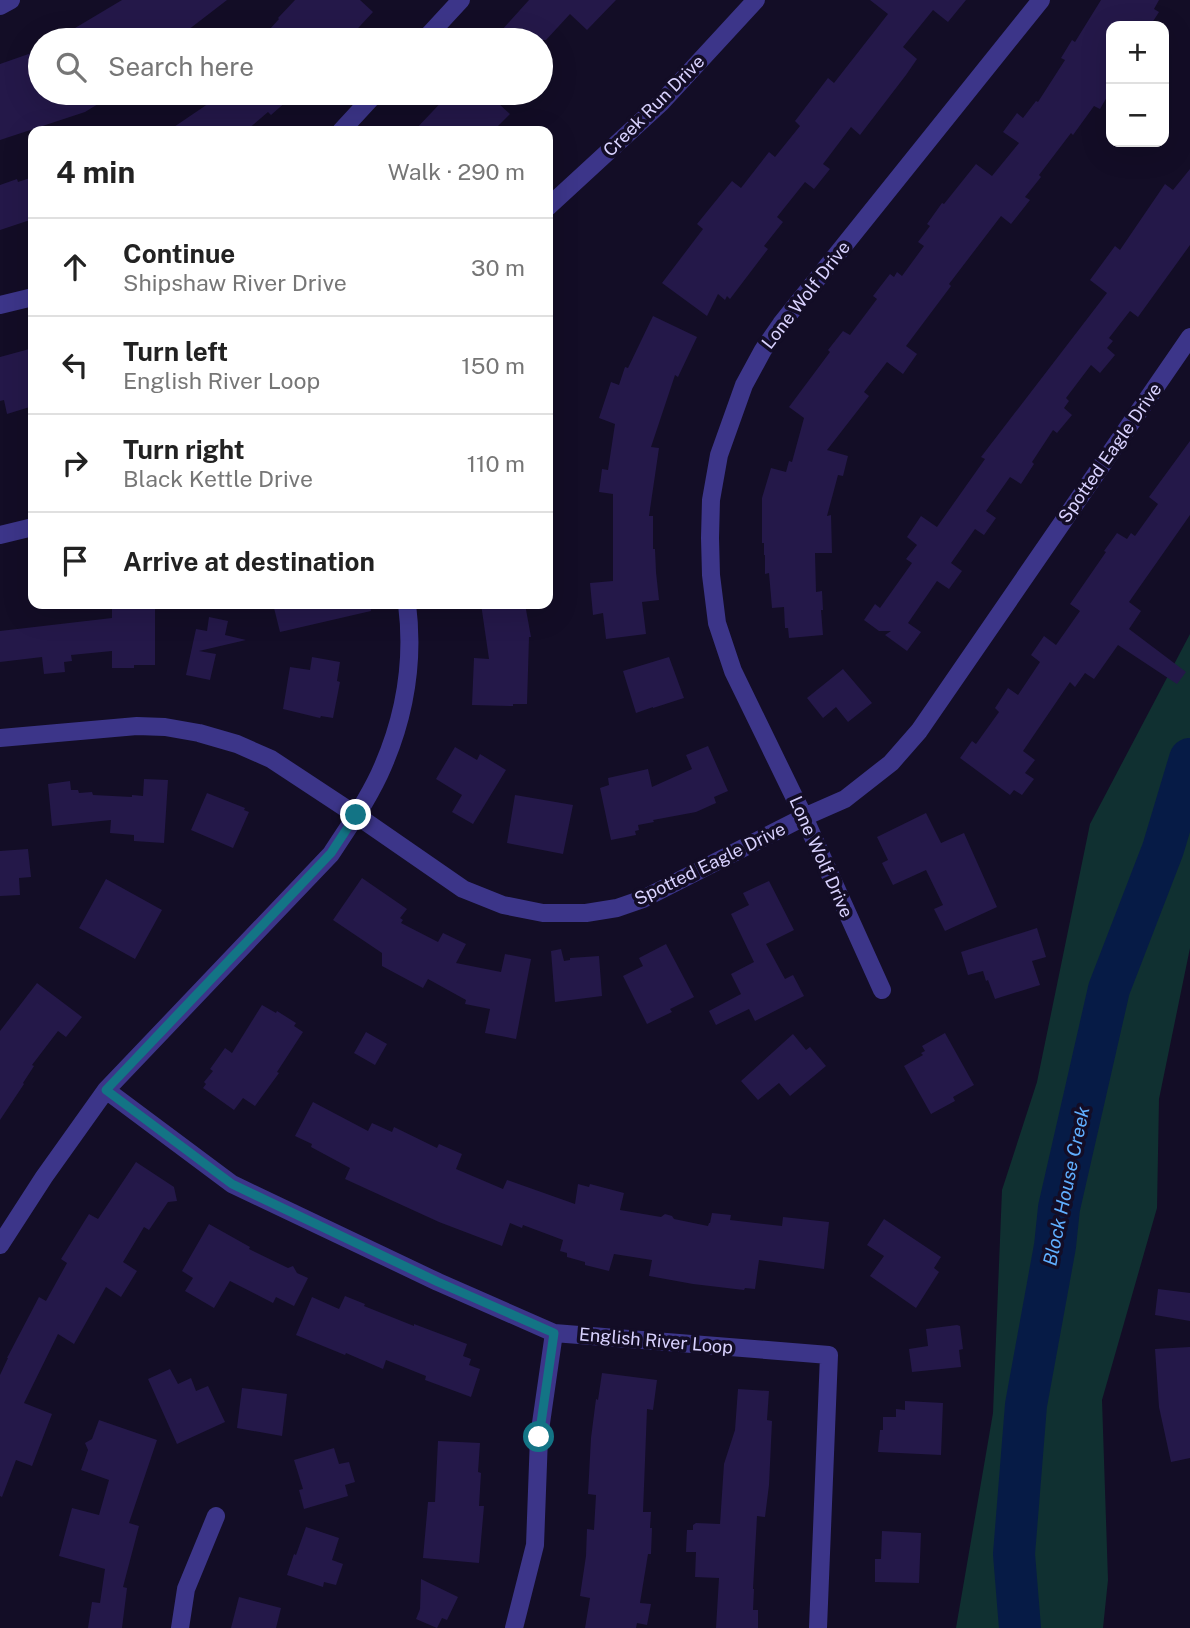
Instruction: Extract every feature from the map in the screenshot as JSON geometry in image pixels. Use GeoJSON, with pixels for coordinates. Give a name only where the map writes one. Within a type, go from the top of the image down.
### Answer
{"type":"FeatureCollection","features":[{"type":"Feature","properties":{"kind":"street"},"geometry":{"type":"LineString","coordinates":[[0,6],[11,0]]}},
{"type":"Feature","properties":{"kind":"street"},"geometry":{"type":"LineString","coordinates":[[435,28],[461,0]]}},
{"type":"Feature","properties":{"kind":"street","name":"Creek Run Drive"},"geometry":{"type":"LineString","coordinates":[[553,202],[661,103],[756,0]]}},
{"type":"Feature","properties":{"kind":"street","name":"Lone Wolf Drive"},"geometry":{"type":"LineString","coordinates":[[881,990],[804,817],[733,671],[718,623],[711,575],[711,500],[719,455],[744,385],[769,341],[1041,0]]}},
{"type":"Feature","properties":{"kind":"street"},"geometry":{"type":"LineString","coordinates":[[346,126],[365,105]]}},
{"type":"Feature","properties":{"kind":"street"},"geometry":{"type":"LineString","coordinates":[[0,305],[28,298]]}},
{"type":"Feature","properties":{"kind":"street","name":"Spotted Eagle Drive"},"geometry":{"type":"LineString","coordinates":[[0,738],[137,726],[165,727],[199,733],[237,744],[271,760],[463,889],[503,905],[543,913],[586,913],[617,908],[643,899],[845,799],[891,763],[919,731],[1190,337]]}},
{"type":"Feature","properties":{"kind":"street"},"geometry":{"type":"LineString","coordinates":[[0,535],[28,528]]}},
{"type":"Feature","properties":{"kind":"street"},"geometry":{"type":"LineString","coordinates":[[0,1245],[106,1090],[331,853],[356,815],[383,768],[397,729],[409,661],[407,609]]}},
{"type":"Feature","properties":{"kind":"street","name":"English River Loop"},"geometry":{"type":"LineString","coordinates":[[106,1090],[232,1184],[438,1282],[554,1333],[829,1355],[818,1628]]}},
{"type":"Feature","properties":{"kind":"street"},"geometry":{"type":"LineString","coordinates":[[513,1628],[535,1545],[539,1437],[554,1333]]}},
{"type":"Feature","properties":{"kind":"street"},"geometry":{"type":"LineString","coordinates":[[180,1628],[186,1589],[216,1516]]}},
{"type":"Feature","properties":{"kind":"green space"},"geometry":{"type":"Polygon","coordinates":[[[1190,634],[1190,948],[1159,1099],[1157,1208],[1102,1400],[1108,1580],[1103,1628],[956,1628],[993,1413],[1002,1190],[1037,1082],[1090,824],[1190,634]]]}},
{"type":"Feature","properties":{"kind":"building"},"geometry":{"type":"Polygon","coordinates":[[[122,0],[227,0],[191,28],[75,28],[122,0]]]}},
{"type":"Feature","properties":{"kind":"building"},"geometry":{"type":"Polygon","coordinates":[[[295,0],[360,0],[373,12],[358,28],[271,28],[295,0]]]}},
{"type":"Feature","properties":{"kind":"building"},"geometry":{"type":"Polygon","coordinates":[[[529,0],[616,0],[587,30],[570,14],[553,32],[553,28],[504,28],[529,0]]]}},
{"type":"Feature","properties":{"kind":"building"},"geometry":{"type":"Polygon","coordinates":[[[870,0],[966,0],[948,22],[933,10],[903,47],[917,59],[906,75],[860,135],[851,127],[823,164],[830,169],[814,189],[805,182],[777,217],[783,222],[764,246],[768,249],[730,299],[727,296],[725,300],[718,294],[707,316],[662,283],[703,229],[697,224],[732,181],[741,188],[769,152],[775,157],[800,126],[795,121],[828,78],[834,83],[888,14],[870,0]]]}},
{"type":"Feature","properties":{"kind":"building"},"geometry":{"type":"Polygon","coordinates":[[[1101,0],[1159,0],[1154,9],[1159,12],[1153,21],[1106,21],[1106,99],[1100,109],[1094,106],[1073,135],[1071,133],[1039,175],[1041,177],[1025,197],[1030,200],[1011,224],[1001,216],[949,284],[951,286],[906,346],[917,354],[903,374],[887,362],[864,392],[869,396],[827,450],[848,456],[843,476],[838,475],[827,516],[831,515],[832,553],[815,553],[816,592],[822,591],[823,635],[789,638],[788,628],[785,628],[784,607],[772,608],[769,573],[765,574],[762,498],[771,468],[786,472],[789,461],[792,462],[804,418],[789,407],[843,331],[850,335],[877,299],[873,296],[890,274],[894,277],[897,272],[902,276],[924,246],[918,242],[942,203],[944,204],[976,164],[992,176],[1019,143],[1003,132],[1017,113],[1023,118],[1036,101],[1038,102],[1065,60],[1061,58],[1072,40],[1075,42],[1101,0]]]}},
{"type":"Feature","properties":{"kind":"building"},"geometry":{"type":"Polygon","coordinates":[[[28,54],[28,105],[96,105],[85,112],[42,126],[28,126],[28,131],[0,140],[0,64],[28,54]]]}},
{"type":"Feature","properties":{"kind":"building"},"geometry":{"type":"Polygon","coordinates":[[[206,105],[282,105],[271,115],[268,112],[252,126],[175,126],[206,105]]]}},
{"type":"Feature","properties":{"kind":"building"},"geometry":{"type":"Polygon","coordinates":[[[439,105],[500,105],[510,114],[498,126],[419,126],[439,105]]]}},
{"type":"Feature","properties":{"kind":"building"},"geometry":{"type":"Polygon","coordinates":[[[1190,169],[1190,245],[1138,317],[1130,311],[1109,338],[1113,341],[1107,348],[1115,355],[1100,373],[1091,365],[1066,398],[1069,401],[1064,408],[1072,415],[1057,433],[1053,430],[1021,484],[1010,477],[986,511],[996,518],[984,535],[975,529],[951,563],[962,571],[949,589],[937,581],[908,623],[921,632],[907,651],[885,635],[891,631],[879,631],[864,620],[875,604],[880,608],[912,563],[906,559],[917,545],[907,537],[921,516],[937,527],[985,459],[981,457],[1107,293],[1090,280],[1115,246],[1120,250],[1165,184],[1173,190],[1190,169]]]}},
{"type":"Feature","properties":{"kind":"building"},"geometry":{"type":"Polygon","coordinates":[[[17,179],[18,182],[28,179],[28,221],[0,230],[0,185],[17,179]]]}},
{"type":"Feature","properties":{"kind":"building"},"geometry":{"type":"Polygon","coordinates":[[[653,316],[697,337],[678,377],[675,375],[651,447],[659,448],[649,516],[653,516],[653,549],[659,600],[642,602],[646,634],[606,639],[603,613],[593,615],[590,583],[613,581],[613,494],[599,492],[602,469],[608,470],[615,424],[599,418],[611,382],[619,385],[625,367],[628,368],[653,316]]]}},
{"type":"Feature","properties":{"kind":"building"},"geometry":{"type":"Polygon","coordinates":[[[28,349],[28,408],[7,414],[4,400],[0,401],[0,357],[28,349]]]}},
{"type":"Feature","properties":{"kind":"building"},"geometry":{"type":"Polygon","coordinates":[[[1190,441],[1190,515],[1129,602],[1141,611],[1129,629],[1186,672],[1177,684],[1118,645],[1094,679],[1085,673],[1075,687],[1070,682],[1023,751],[1035,760],[1025,773],[1034,779],[1022,795],[1014,790],[1010,795],[960,758],[972,741],[976,744],[999,712],[995,708],[1008,688],[1018,695],[1040,662],[1031,655],[1044,636],[1056,645],[1080,611],[1070,604],[1106,552],[1104,551],[1117,533],[1127,539],[1131,533],[1135,536],[1158,504],[1149,497],[1190,441]]]}},
{"type":"Feature","properties":{"kind":"building"},"geometry":{"type":"Polygon","coordinates":[[[112,609],[155,609],[155,665],[112,668],[112,651],[71,655],[72,661],[64,662],[65,672],[44,674],[42,657],[0,662],[0,631],[112,618],[112,609]]]}},
{"type":"Feature","properties":{"kind":"building"},"geometry":{"type":"Polygon","coordinates":[[[274,609],[371,609],[371,611],[280,632],[274,609]]]}},
{"type":"Feature","properties":{"kind":"building"},"geometry":{"type":"Polygon","coordinates":[[[482,609],[526,609],[531,637],[527,704],[472,705],[474,658],[489,659],[482,609]]]}},
{"type":"Feature","properties":{"kind":"building"},"geometry":{"type":"Polygon","coordinates":[[[209,617],[228,621],[225,635],[246,640],[199,651],[216,654],[210,680],[186,675],[196,629],[207,631],[209,617]]]}},
{"type":"Feature","properties":{"kind":"building"},"geometry":{"type":"Polygon","coordinates":[[[312,657],[340,662],[337,681],[340,682],[333,718],[320,718],[283,709],[290,667],[310,670],[312,657]]]}},
{"type":"Feature","properties":{"kind":"building"},"geometry":{"type":"Polygon","coordinates":[[[669,657],[684,698],[636,713],[623,671],[669,657]]]}},
{"type":"Feature","properties":{"kind":"building"},"geometry":{"type":"Polygon","coordinates":[[[843,669],[872,703],[848,722],[836,707],[823,718],[807,698],[843,669]]]}},
{"type":"Feature","properties":{"kind":"building"},"geometry":{"type":"Polygon","coordinates":[[[708,746],[728,791],[714,797],[716,803],[696,812],[638,825],[636,835],[611,840],[600,788],[609,785],[608,778],[648,769],[652,787],[692,769],[686,755],[708,746]]]}},
{"type":"Feature","properties":{"kind":"building"},"geometry":{"type":"Polygon","coordinates":[[[455,747],[477,760],[480,754],[506,770],[473,824],[452,812],[462,795],[436,779],[455,747]]]}},
{"type":"Feature","properties":{"kind":"building"},"geometry":{"type":"Polygon","coordinates":[[[144,779],[168,780],[164,843],[134,841],[134,835],[110,833],[111,820],[52,826],[48,784],[70,781],[71,790],[78,790],[79,793],[132,797],[143,796],[144,779]]]}},
{"type":"Feature","properties":{"kind":"building"},"geometry":{"type":"Polygon","coordinates":[[[207,793],[249,812],[233,848],[191,830],[207,793]]]}},
{"type":"Feature","properties":{"kind":"building"},"geometry":{"type":"Polygon","coordinates":[[[515,795],[573,805],[563,854],[507,843],[515,795]]]}},
{"type":"Feature","properties":{"kind":"building"},"geometry":{"type":"Polygon","coordinates":[[[926,813],[941,843],[964,833],[997,907],[945,931],[934,909],[943,905],[926,870],[893,885],[882,863],[888,860],[877,837],[926,813]]]}},
{"type":"Feature","properties":{"kind":"building"},"geometry":{"type":"Polygon","coordinates":[[[28,849],[31,877],[19,878],[20,895],[0,896],[0,851],[28,849]]]}},
{"type":"Feature","properties":{"kind":"building"},"geometry":{"type":"Polygon","coordinates":[[[362,878],[407,909],[400,918],[403,920],[401,923],[438,942],[443,933],[466,944],[456,963],[501,972],[505,954],[531,959],[516,1039],[485,1033],[490,1009],[465,1004],[466,1000],[428,979],[423,988],[382,966],[382,953],[333,920],[362,878]]]}},
{"type":"Feature","properties":{"kind":"building"},"geometry":{"type":"Polygon","coordinates":[[[106,879],[162,910],[135,959],[79,928],[106,879]]]}},
{"type":"Feature","properties":{"kind":"building"},"geometry":{"type":"Polygon","coordinates":[[[769,881],[794,930],[766,944],[785,979],[793,975],[804,996],[755,1021],[749,1009],[716,1025],[709,1011],[741,994],[731,974],[754,962],[731,914],[749,905],[743,893],[769,881]]]}},
{"type":"Feature","properties":{"kind":"building"},"geometry":{"type":"Polygon","coordinates":[[[1037,928],[1046,957],[1032,961],[1040,985],[995,999],[983,971],[968,975],[961,952],[1037,928]]]}},
{"type":"Feature","properties":{"kind":"building"},"geometry":{"type":"Polygon","coordinates":[[[666,944],[694,997],[647,1024],[623,976],[643,966],[639,958],[666,944]]]}},
{"type":"Feature","properties":{"kind":"building"},"geometry":{"type":"Polygon","coordinates":[[[561,949],[564,961],[570,958],[599,956],[602,996],[555,1002],[551,951],[561,949]]]}},
{"type":"Feature","properties":{"kind":"building"},"geometry":{"type":"Polygon","coordinates":[[[37,983],[82,1017],[66,1037],[58,1031],[32,1065],[34,1066],[24,1084],[0,1120],[0,1031],[37,983]]]}},
{"type":"Feature","properties":{"kind":"building"},"geometry":{"type":"Polygon","coordinates":[[[262,1005],[296,1023],[294,1026],[303,1032],[277,1072],[279,1073],[255,1106],[243,1098],[234,1110],[203,1088],[206,1084],[204,1082],[225,1048],[232,1053],[262,1005]]]}},
{"type":"Feature","properties":{"kind":"building"},"geometry":{"type":"Polygon","coordinates":[[[366,1032],[387,1044],[375,1065],[354,1053],[366,1032]]]}},
{"type":"Feature","properties":{"kind":"building"},"geometry":{"type":"Polygon","coordinates":[[[945,1033],[974,1085],[953,1097],[955,1101],[931,1114],[904,1066],[923,1055],[921,1053],[925,1051],[922,1046],[945,1033]]]}},
{"type":"Feature","properties":{"kind":"building"},"geometry":{"type":"Polygon","coordinates":[[[793,1034],[806,1050],[810,1047],[826,1066],[790,1096],[779,1083],[758,1100],[741,1081],[793,1034]]]}},
{"type":"Feature","properties":{"kind":"building"},"geometry":{"type":"Polygon","coordinates":[[[313,1102],[368,1131],[372,1123],[392,1132],[394,1127],[437,1148],[439,1144],[462,1154],[456,1169],[503,1189],[507,1180],[575,1204],[578,1184],[589,1187],[590,1184],[624,1193],[620,1210],[661,1217],[665,1214],[674,1219],[708,1226],[712,1213],[731,1215],[730,1220],[782,1226],[783,1217],[829,1222],[824,1269],[759,1260],[755,1289],[744,1290],[649,1276],[652,1260],[614,1254],[609,1271],[585,1265],[585,1262],[567,1257],[567,1253],[560,1251],[563,1240],[523,1225],[522,1228],[510,1223],[502,1246],[439,1222],[345,1179],[350,1168],[295,1136],[313,1102]]]}},
{"type":"Feature","properties":{"kind":"building"},"geometry":{"type":"Polygon","coordinates":[[[136,1162],[174,1187],[177,1201],[168,1202],[149,1230],[144,1227],[123,1262],[137,1271],[121,1297],[106,1287],[74,1344],[58,1334],[24,1403],[52,1414],[32,1466],[16,1460],[2,1497],[0,1375],[39,1297],[46,1301],[67,1263],[61,1259],[89,1214],[98,1219],[136,1162]]]}},
{"type":"Feature","properties":{"kind":"building"},"geometry":{"type":"Polygon","coordinates":[[[884,1219],[941,1257],[934,1268],[939,1272],[916,1308],[870,1276],[884,1256],[867,1245],[884,1219]]]}},
{"type":"Feature","properties":{"kind":"building"},"geometry":{"type":"Polygon","coordinates":[[[209,1224],[250,1247],[249,1249],[288,1268],[293,1266],[297,1273],[308,1278],[294,1306],[276,1297],[273,1303],[230,1281],[214,1308],[185,1291],[193,1278],[182,1271],[209,1224]]]}},
{"type":"Feature","properties":{"kind":"building"},"geometry":{"type":"Polygon","coordinates":[[[1158,1289],[1190,1293],[1190,1321],[1155,1315],[1158,1289]]]}},
{"type":"Feature","properties":{"kind":"building"},"geometry":{"type":"Polygon","coordinates":[[[345,1296],[414,1326],[467,1344],[463,1356],[471,1359],[469,1365],[480,1369],[471,1397],[425,1380],[426,1376],[386,1360],[383,1369],[296,1335],[312,1297],[339,1309],[345,1296]]]}},
{"type":"Feature","properties":{"kind":"building"},"geometry":{"type":"Polygon","coordinates":[[[960,1326],[963,1349],[959,1350],[961,1367],[912,1372],[909,1349],[928,1346],[926,1329],[960,1326]]]}},
{"type":"Feature","properties":{"kind":"building"},"geometry":{"type":"Polygon","coordinates":[[[1190,1347],[1190,1458],[1171,1462],[1159,1407],[1155,1349],[1190,1347]]]}},
{"type":"Feature","properties":{"kind":"building"},"geometry":{"type":"Polygon","coordinates":[[[170,1369],[178,1384],[191,1378],[196,1391],[208,1386],[225,1422],[177,1444],[148,1379],[170,1369]]]}},
{"type":"Feature","properties":{"kind":"building"},"geometry":{"type":"Polygon","coordinates":[[[602,1373],[657,1380],[653,1410],[647,1409],[643,1512],[651,1512],[652,1528],[651,1554],[648,1554],[640,1603],[651,1604],[647,1625],[637,1623],[636,1628],[585,1628],[590,1598],[580,1596],[587,1529],[594,1530],[596,1495],[588,1494],[591,1438],[602,1373]]]}},
{"type":"Feature","properties":{"kind":"building"},"geometry":{"type":"Polygon","coordinates":[[[242,1388],[287,1394],[282,1436],[237,1428],[242,1388]]]}},
{"type":"Feature","properties":{"kind":"building"},"geometry":{"type":"Polygon","coordinates":[[[738,1389],[769,1391],[767,1420],[772,1421],[765,1517],[757,1516],[753,1610],[758,1610],[758,1628],[716,1628],[719,1578],[695,1577],[696,1552],[686,1552],[687,1530],[693,1530],[696,1523],[720,1524],[724,1464],[735,1430],[738,1389]]]}},
{"type":"Feature","properties":{"kind":"building"},"geometry":{"type":"Polygon","coordinates":[[[905,1401],[943,1403],[941,1455],[878,1452],[883,1417],[896,1417],[896,1409],[905,1410],[905,1401]]]}},
{"type":"Feature","properties":{"kind":"building"},"geometry":{"type":"Polygon","coordinates":[[[99,1420],[157,1440],[129,1523],[139,1526],[123,1587],[127,1588],[122,1628],[88,1628],[92,1602],[100,1603],[105,1569],[59,1556],[72,1508],[99,1515],[109,1480],[81,1470],[88,1450],[85,1443],[92,1439],[99,1420]]]}},
{"type":"Feature","properties":{"kind":"building"},"geometry":{"type":"Polygon","coordinates":[[[438,1441],[480,1443],[479,1506],[484,1506],[479,1563],[423,1558],[428,1502],[435,1502],[438,1441]]]}},
{"type":"Feature","properties":{"kind":"building"},"geometry":{"type":"Polygon","coordinates":[[[334,1448],[339,1464],[349,1462],[355,1482],[345,1485],[348,1496],[304,1509],[299,1490],[303,1489],[294,1460],[334,1448]]]}},
{"type":"Feature","properties":{"kind":"building"},"geometry":{"type":"Polygon","coordinates":[[[306,1527],[339,1538],[332,1560],[343,1564],[336,1585],[324,1582],[323,1587],[287,1575],[306,1527]]]}},
{"type":"Feature","properties":{"kind":"building"},"geometry":{"type":"Polygon","coordinates":[[[882,1531],[921,1533],[919,1583],[875,1582],[875,1559],[881,1559],[882,1531]]]}},
{"type":"Feature","properties":{"kind":"building"},"geometry":{"type":"Polygon","coordinates":[[[421,1579],[458,1597],[447,1620],[442,1618],[437,1628],[416,1619],[420,1609],[421,1579]]]}},
{"type":"Feature","properties":{"kind":"building"},"geometry":{"type":"Polygon","coordinates":[[[239,1597],[281,1608],[276,1628],[231,1628],[239,1597]]]}},
{"type":"Feature","properties":{"kind":"waterway","name":"Block House Creek"},"geometry":{"type":"LineString","coordinates":[[1020,1628],[1014,1554],[1026,1405],[1055,1246],[1059,1208],[1109,989],[1163,849],[1190,759]]}},
{"type":"Feature","properties":{"kind":"route"},"geometry":{"type":"LineString","coordinates":[[356,815],[331,853],[106,1090],[232,1184],[438,1282],[554,1333],[539,1437]]}}]}
